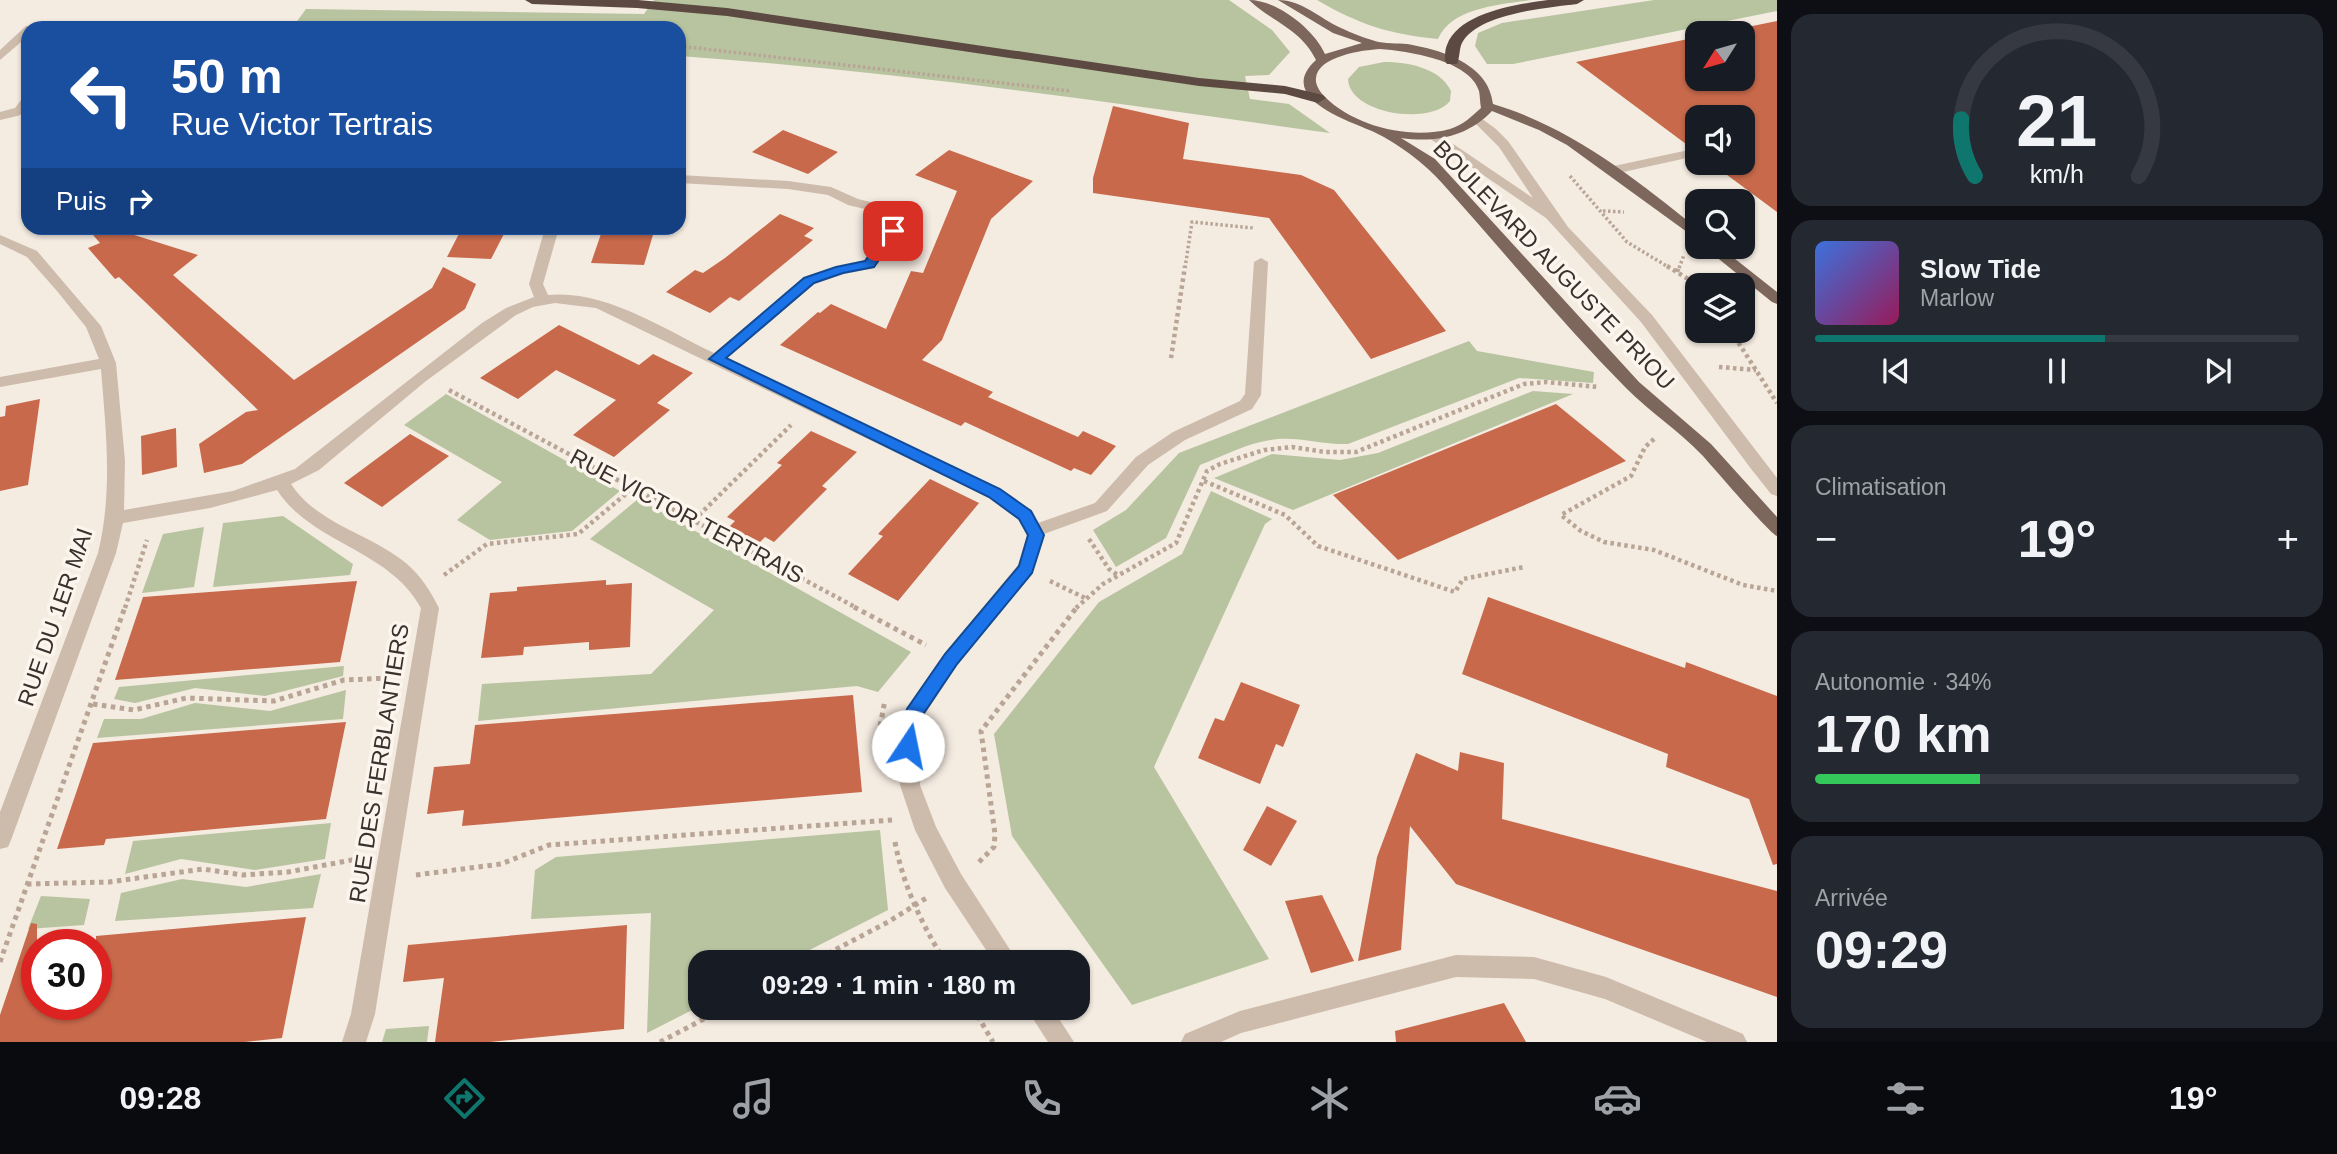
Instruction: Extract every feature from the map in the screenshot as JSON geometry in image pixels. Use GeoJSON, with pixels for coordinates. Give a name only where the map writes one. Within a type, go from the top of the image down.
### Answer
{"type":"FeatureCollection","features":[{"type":"Feature","properties":{"kind":"highway"},"geometry":{"type":"LineString","coordinates":[[532,0],[637,4],[727,12],[1188,81],[1285,90],[1318,98]]}},
{"type":"Feature","properties":{"kind":"highway"},"geometry":{"type":"LineString","coordinates":[[1452,61],[1451,53],[1457,36],[1467,26],[1506,13],[1577,0]]}},
{"type":"Feature","properties":{"kind":"main road"},"geometry":{"type":"LineString","coordinates":[[1255,0],[1312,42],[1321,60]]}},
{"type":"Feature","properties":{"kind":"main road"},"geometry":{"type":"LineString","coordinates":[[1289,4],[1337,31],[1380,45],[1425,51],[1452,61],[1482,83],[1488,96],[1487,106],[1478,120],[1455,132],[1432,136],[1379,130],[1342,116],[1318,98],[1310,77],[1321,60],[1340,50],[1380,45]]}},
{"type":"Feature","properties":{"kind":"main road"},"geometry":{"type":"LineString","coordinates":[[1487,106],[1526,120],[1584,150],[1685,226]]}},
{"type":"Feature","properties":{"kind":"main road","name":"BOULEVARD AUGUSTE PRIOU"},"geometry":{"type":"LineString","coordinates":[[1379,130],[1430,162],[1633,386],[1733,477],[1777,530]]}},
{"type":"Feature","properties":{"kind":"main road"},"geometry":{"type":"LineString","coordinates":[[1726,259],[1777,299]]}},
{"type":"Feature","properties":{"kind":"street"},"geometry":{"type":"LineString","coordinates":[[0,57],[21,37]]}},
{"type":"Feature","properties":{"kind":"street"},"geometry":{"type":"LineString","coordinates":[[0,116],[21,108]]}},
{"type":"Feature","properties":{"kind":"street"},"geometry":{"type":"LineString","coordinates":[[1478,120],[1498,135],[1554,218]]}},
{"type":"Feature","properties":{"kind":"street"},"geometry":{"type":"LineString","coordinates":[[1432,136],[1554,218]]}},
{"type":"Feature","properties":{"kind":"street"},"geometry":{"type":"LineString","coordinates":[[1614,170],[1685,154]]}},
{"type":"Feature","properties":{"kind":"street"},"geometry":{"type":"LineString","coordinates":[[686,179],[775,184],[831,191],[853,202],[891,211],[895,218],[893,231],[870,265],[841,270],[809,281],[716,359]]}},
{"type":"Feature","properties":{"kind":"street","name":"BOULEVARD AUGUSTE PRIOU"},"geometry":{"type":"LineString","coordinates":[[1554,218],[1626,295],[1693,376],[1741,447],[1777,490]]}},
{"type":"Feature","properties":{"kind":"street"},"geometry":{"type":"LineString","coordinates":[[543,300],[536,284],[550,235]]}},
{"type":"Feature","properties":{"kind":"street","name":"RUE DU 1ER MAI"},"geometry":{"type":"LineString","coordinates":[[0,239],[32,254],[93,326],[108,363],[117,460],[114,517],[107,553],[0,840]]}},
{"type":"Feature","properties":{"kind":"street"},"geometry":{"type":"LineString","coordinates":[[1033,531],[1101,508],[1118,492],[1142,461],[1179,436],[1246,405],[1253,395],[1261,262]]}},
{"type":"Feature","properties":{"kind":"street"},"geometry":{"type":"LineString","coordinates":[[114,517],[198,505],[303,472],[421,376],[515,309],[543,300],[583,299],[601,305],[994,493],[1025,515],[1036,535],[1026,568],[951,659],[913,715],[908,746],[910,785],[926,830],[953,881],[999,950]]}},
{"type":"Feature","properties":{"kind":"street"},"geometry":{"type":"LineString","coordinates":[[0,382],[108,363]]}},
{"type":"Feature","properties":{"kind":"street"},"geometry":{"type":"LineString","coordinates":[[280,481],[285,493],[299,506],[396,564],[424,590]]}},
{"type":"Feature","properties":{"kind":"street","name":"RUE DES FERBLANTIERS"},"geometry":{"type":"LineString","coordinates":[[354,1042],[363,1014],[419,676],[429,608],[424,590]]}},
{"type":"Feature","properties":{"kind":"street"},"geometry":{"type":"LineString","coordinates":[[1193,1042],[1240,1022],[1456,965],[1534,968],[1606,988],[1735,1042]]}},
{"type":"Feature","properties":{"kind":"street"},"geometry":{"type":"LineString","coordinates":[[1046,1020],[1062,1042]]}},
{"type":"Feature","properties":{"kind":"path"},"geometry":{"type":"LineString","coordinates":[[686,47],[1079,92]]}},
{"type":"Feature","properties":{"kind":"path"},"geometry":{"type":"LineString","coordinates":[[1563,168],[1627,242],[1685,277]]}},
{"type":"Feature","properties":{"kind":"path"},"geometry":{"type":"LineString","coordinates":[[1171,358],[1192,222],[1254,228]]}},
{"type":"Feature","properties":{"kind":"path"},"geometry":{"type":"LineString","coordinates":[[1676,272],[1685,252]]}},
{"type":"Feature","properties":{"kind":"path"},"geometry":{"type":"LineString","coordinates":[[1739,343],[1777,402]]}},
{"type":"Feature","properties":{"kind":"path"},"geometry":{"type":"LineString","coordinates":[[1693,376],[1715,366],[1756,370]]}},
{"type":"Feature","properties":{"kind":"path","name":"RUE VICTOR TERTRAIS"},"geometry":{"type":"LineString","coordinates":[[421,376],[951,659]]}},
{"type":"Feature","properties":{"kind":"path"},"geometry":{"type":"LineString","coordinates":[[835,950],[888,922],[953,881],[994,847],[995,834],[981,731],[1082,600],[1176,543],[1207,471],[1264,450],[1292,447],[1325,452],[1356,452],[1524,384],[1547,382],[1611,388],[1633,386]]}},
{"type":"Feature","properties":{"kind":"path"},"geometry":{"type":"LineString","coordinates":[[694,520],[812,405]]}},
{"type":"Feature","properties":{"kind":"path"},"geometry":{"type":"LineString","coordinates":[[1689,435],[1654,439],[1645,447],[1631,476],[1561,515],[1581,531],[1604,542],[1654,550],[1743,586],[1777,591]]}},
{"type":"Feature","properties":{"kind":"path"},"geometry":{"type":"LineString","coordinates":[[1203,481],[1285,515],[1318,546],[1455,592],[1462,579],[1524,567]]}},
{"type":"Feature","properties":{"kind":"path"},"geometry":{"type":"LineString","coordinates":[[424,590],[487,544],[578,534],[633,488]]}},
{"type":"Feature","properties":{"kind":"path"},"geometry":{"type":"LineString","coordinates":[[0,962],[93,705],[149,534],[153,512]]}},
{"type":"Feature","properties":{"kind":"path"},"geometry":{"type":"LineString","coordinates":[[1074,517],[1109,569],[1119,576]]}},
{"type":"Feature","properties":{"kind":"path"},"geometry":{"type":"LineString","coordinates":[[93,705],[134,710],[186,698],[274,701],[344,680],[419,676]]}},
{"type":"Feature","properties":{"kind":"path"},"geometry":{"type":"LineString","coordinates":[[385,879],[493,866],[528,858],[549,845],[893,820]]}},
{"type":"Feature","properties":{"kind":"path"},"geometry":{"type":"LineString","coordinates":[[27,884],[109,882],[203,869],[242,875],[288,872],[339,860],[389,857]]}},
{"type":"Feature","properties":{"kind":"path"},"geometry":{"type":"LineString","coordinates":[[660,1042],[702,1020]]}},
{"type":"Feature","properties":{"kind":"path"},"geometry":{"type":"LineString","coordinates":[[980,1020],[993,1042]]}},
{"type":"Feature","properties":{"kind":"green space"},"geometry":{"type":"Polygon","coordinates":[[[654,0],[1229,0],[1272,30],[1290,52],[1269,75],[1245,76],[1250,99],[1289,104],[1330,133],[924,79],[686,57],[686,21],[297,21],[306,9],[644,14],[654,0]]]}},
{"type":"Feature","properties":{"kind":"green space"},"geometry":{"type":"Polygon","coordinates":[[[1317,0],[1531,0],[1492,6],[1465,14],[1445,28],[1438,39],[1375,27],[1317,0]]]}},
{"type":"Feature","properties":{"kind":"green space"},"geometry":{"type":"Polygon","coordinates":[[[1654,0],[1777,0],[1777,11],[1727,21],[1685,21],[1685,29],[1513,64],[1487,64],[1475,46],[1478,33],[1502,23],[1654,0]]]}},
{"type":"Feature","properties":{"kind":"green space"},"geometry":{"type":"Polygon","coordinates":[[[1384,62],[1413,65],[1431,72],[1446,83],[1451,91],[1450,101],[1440,109],[1409,114],[1375,108],[1362,101],[1352,91],[1348,79],[1359,67],[1384,62]]]}},
{"type":"Feature","properties":{"kind":"green space"},"geometry":{"type":"Polygon","coordinates":[[[1469,341],[1477,351],[1594,372],[1593,383],[1519,378],[1348,444],[1278,439],[1238,449],[1200,465],[1166,538],[1116,567],[1093,530],[1126,510],[1179,453],[1469,341]]]}},
{"type":"Feature","properties":{"kind":"green space"},"geometry":{"type":"Polygon","coordinates":[[[1533,391],[1573,394],[1293,510],[1214,478],[1272,454],[1340,460],[1378,453],[1533,391]]]}},
{"type":"Feature","properties":{"kind":"green space"},"geometry":{"type":"Polygon","coordinates":[[[446,394],[620,491],[572,531],[490,540],[457,520],[502,482],[404,425],[446,394]]]}},
{"type":"Feature","properties":{"kind":"green space"},"geometry":{"type":"Polygon","coordinates":[[[1211,491],[1272,519],[1265,524],[1154,767],[1269,959],[1132,1005],[1012,836],[994,734],[1099,602],[1182,554],[1211,491]]]}},
{"type":"Feature","properties":{"kind":"green space"},"geometry":{"type":"Polygon","coordinates":[[[638,499],[911,652],[878,692],[857,686],[478,721],[482,684],[651,674],[714,610],[590,539],[638,499]]]}},
{"type":"Feature","properties":{"kind":"green space"},"geometry":{"type":"Polygon","coordinates":[[[283,516],[353,564],[350,575],[213,587],[223,523],[283,516]]]}},
{"type":"Feature","properties":{"kind":"green space"},"geometry":{"type":"Polygon","coordinates":[[[204,527],[194,587],[142,593],[163,534],[204,527]]]}},
{"type":"Feature","properties":{"kind":"green space"},"geometry":{"type":"Polygon","coordinates":[[[344,666],[343,676],[265,696],[195,688],[135,703],[114,699],[119,687],[344,666]]]}},
{"type":"Feature","properties":{"kind":"green space"},"geometry":{"type":"Polygon","coordinates":[[[346,690],[343,719],[97,738],[104,719],[141,719],[195,703],[270,711],[346,690]]]}},
{"type":"Feature","properties":{"kind":"green space"},"geometry":{"type":"Polygon","coordinates":[[[331,823],[325,859],[255,870],[181,859],[125,874],[133,841],[331,823]]]}},
{"type":"Feature","properties":{"kind":"green space"},"geometry":{"type":"Polygon","coordinates":[[[880,830],[888,910],[810,950],[688,950],[688,1012],[647,1033],[651,913],[531,919],[535,870],[556,857],[880,830]]]}},
{"type":"Feature","properties":{"kind":"green space"},"geometry":{"type":"Polygon","coordinates":[[[321,874],[313,908],[115,921],[121,893],[182,879],[246,887],[321,874]]]}},
{"type":"Feature","properties":{"kind":"green space"},"geometry":{"type":"Polygon","coordinates":[[[41,896],[90,899],[84,925],[28,929],[41,896]]]}},
{"type":"Feature","properties":{"kind":"green space"},"geometry":{"type":"Polygon","coordinates":[[[429,1026],[427,1042],[382,1042],[386,1029],[429,1026]]]}},
{"type":"Feature","properties":{"kind":"building"},"geometry":{"type":"Polygon","coordinates":[[[1777,21],[1777,212],[1755,196],[1755,189],[1746,189],[1727,175],[1755,175],[1755,105],[1685,105],[1685,143],[1576,62],[1685,40],[1685,91],[1755,91],[1755,25],[1777,21]]]}},
{"type":"Feature","properties":{"kind":"building"},"geometry":{"type":"Polygon","coordinates":[[[1113,106],[1189,123],[1183,159],[1301,175],[1334,190],[1446,331],[1371,359],[1269,218],[1093,193],[1093,178],[1113,106]]]}},
{"type":"Feature","properties":{"kind":"building"},"geometry":{"type":"Polygon","coordinates":[[[783,130],[838,152],[808,174],[752,152],[783,130]]]}},
{"type":"Feature","properties":{"kind":"building"},"geometry":{"type":"Polygon","coordinates":[[[949,150],[1033,181],[991,219],[942,340],[922,360],[993,392],[988,397],[1078,437],[1083,431],[1116,446],[1091,475],[1074,468],[1071,471],[965,422],[961,426],[780,345],[831,304],[886,329],[911,271],[923,273],[957,191],[915,175],[949,150]]]}},
{"type":"Feature","properties":{"kind":"building"},"geometry":{"type":"Polygon","coordinates":[[[780,214],[814,228],[804,236],[813,240],[739,301],[730,297],[710,313],[666,292],[695,270],[703,273],[725,258],[780,214]]]}},
{"type":"Feature","properties":{"kind":"building"},"geometry":{"type":"Polygon","coordinates":[[[93,235],[134,235],[198,255],[173,275],[294,380],[432,288],[443,267],[476,284],[465,309],[242,464],[204,473],[199,444],[246,412],[258,410],[119,277],[115,279],[88,248],[100,243],[93,235]]]}},
{"type":"Feature","properties":{"kind":"building"},"geometry":{"type":"Polygon","coordinates":[[[458,235],[503,235],[491,259],[447,257],[458,235]]]}},
{"type":"Feature","properties":{"kind":"building"},"geometry":{"type":"Polygon","coordinates":[[[601,235],[653,235],[644,265],[591,263],[601,235]]]}},
{"type":"Feature","properties":{"kind":"building"},"geometry":{"type":"Polygon","coordinates":[[[559,325],[639,365],[653,354],[693,373],[657,403],[670,410],[614,457],[573,435],[616,400],[556,370],[518,399],[480,378],[559,325]]]}},
{"type":"Feature","properties":{"kind":"building"},"geometry":{"type":"Polygon","coordinates":[[[40,399],[28,485],[0,491],[0,417],[5,416],[6,406],[40,399]]]}},
{"type":"Feature","properties":{"kind":"building"},"geometry":{"type":"Polygon","coordinates":[[[1556,404],[1626,461],[1398,560],[1333,495],[1556,404]]]}},
{"type":"Feature","properties":{"kind":"building"},"geometry":{"type":"Polygon","coordinates":[[[176,428],[177,467],[142,475],[141,436],[176,428]]]}},
{"type":"Feature","properties":{"kind":"building"},"geometry":{"type":"Polygon","coordinates":[[[811,431],[857,452],[822,486],[827,489],[774,542],[765,537],[757,545],[727,529],[735,521],[727,517],[782,465],[777,463],[811,431]]]}},
{"type":"Feature","properties":{"kind":"building"},"geometry":{"type":"Polygon","coordinates":[[[410,434],[449,456],[382,507],[344,483],[410,434]]]}},
{"type":"Feature","properties":{"kind":"building"},"geometry":{"type":"Polygon","coordinates":[[[930,479],[979,503],[898,601],[848,574],[883,536],[878,534],[930,479]]]}},
{"type":"Feature","properties":{"kind":"building"},"geometry":{"type":"Polygon","coordinates":[[[606,580],[606,585],[632,583],[630,647],[589,650],[589,642],[524,647],[523,655],[481,658],[490,593],[517,591],[517,587],[606,580]]]}},
{"type":"Feature","properties":{"kind":"building"},"geometry":{"type":"Polygon","coordinates":[[[357,581],[340,662],[115,680],[143,597],[357,581]]]}},
{"type":"Feature","properties":{"kind":"building"},"geometry":{"type":"Polygon","coordinates":[[[1488,597],[1685,668],[1686,662],[1777,696],[1777,864],[1773,865],[1749,799],[1666,767],[1668,754],[1462,674],[1488,597]]]}},
{"type":"Feature","properties":{"kind":"building"},"geometry":{"type":"Polygon","coordinates":[[[1241,682],[1300,705],[1283,747],[1276,744],[1260,784],[1198,758],[1215,718],[1224,721],[1241,682]]]}},
{"type":"Feature","properties":{"kind":"building"},"geometry":{"type":"Polygon","coordinates":[[[853,695],[862,792],[462,826],[464,810],[427,814],[434,767],[470,764],[475,725],[853,695]]]}},
{"type":"Feature","properties":{"kind":"building"},"geometry":{"type":"Polygon","coordinates":[[[346,722],[326,819],[106,839],[104,845],[57,849],[93,743],[346,722]]]}},
{"type":"Feature","properties":{"kind":"building"},"geometry":{"type":"Polygon","coordinates":[[[1460,752],[1504,763],[1502,819],[1777,891],[1777,997],[1456,884],[1410,826],[1401,950],[1358,961],[1377,857],[1416,753],[1458,771],[1460,752]]]}},
{"type":"Feature","properties":{"kind":"building"},"geometry":{"type":"Polygon","coordinates":[[[1267,806],[1297,821],[1271,866],[1243,850],[1267,806]]]}},
{"type":"Feature","properties":{"kind":"building"},"geometry":{"type":"Polygon","coordinates":[[[1322,895],[1354,961],[1311,973],[1285,901],[1322,895]]]}},
{"type":"Feature","properties":{"kind":"building"},"geometry":{"type":"Polygon","coordinates":[[[306,917],[282,1038],[245,1042],[0,1042],[0,1015],[21,953],[21,1020],[112,1020],[112,935],[306,917]]]}},
{"type":"Feature","properties":{"kind":"building"},"geometry":{"type":"Polygon","coordinates":[[[31,923],[37,924],[37,929],[29,929],[31,923]]]}},
{"type":"Feature","properties":{"kind":"building"},"geometry":{"type":"Polygon","coordinates":[[[627,925],[624,1029],[490,1042],[435,1042],[444,978],[403,982],[408,945],[627,925]]]}},
{"type":"Feature","properties":{"kind":"building"},"geometry":{"type":"Polygon","coordinates":[[[1504,1003],[1526,1042],[1396,1042],[1395,1031],[1504,1003]]]}},
{"type":"Feature","properties":{"kind":"route"},"geometry":{"type":"LineString","coordinates":[[893,231],[870,265],[841,270],[809,281],[716,359],[994,493],[1025,515],[1036,535],[1026,568],[951,659],[913,715],[908,746]]}}]}
